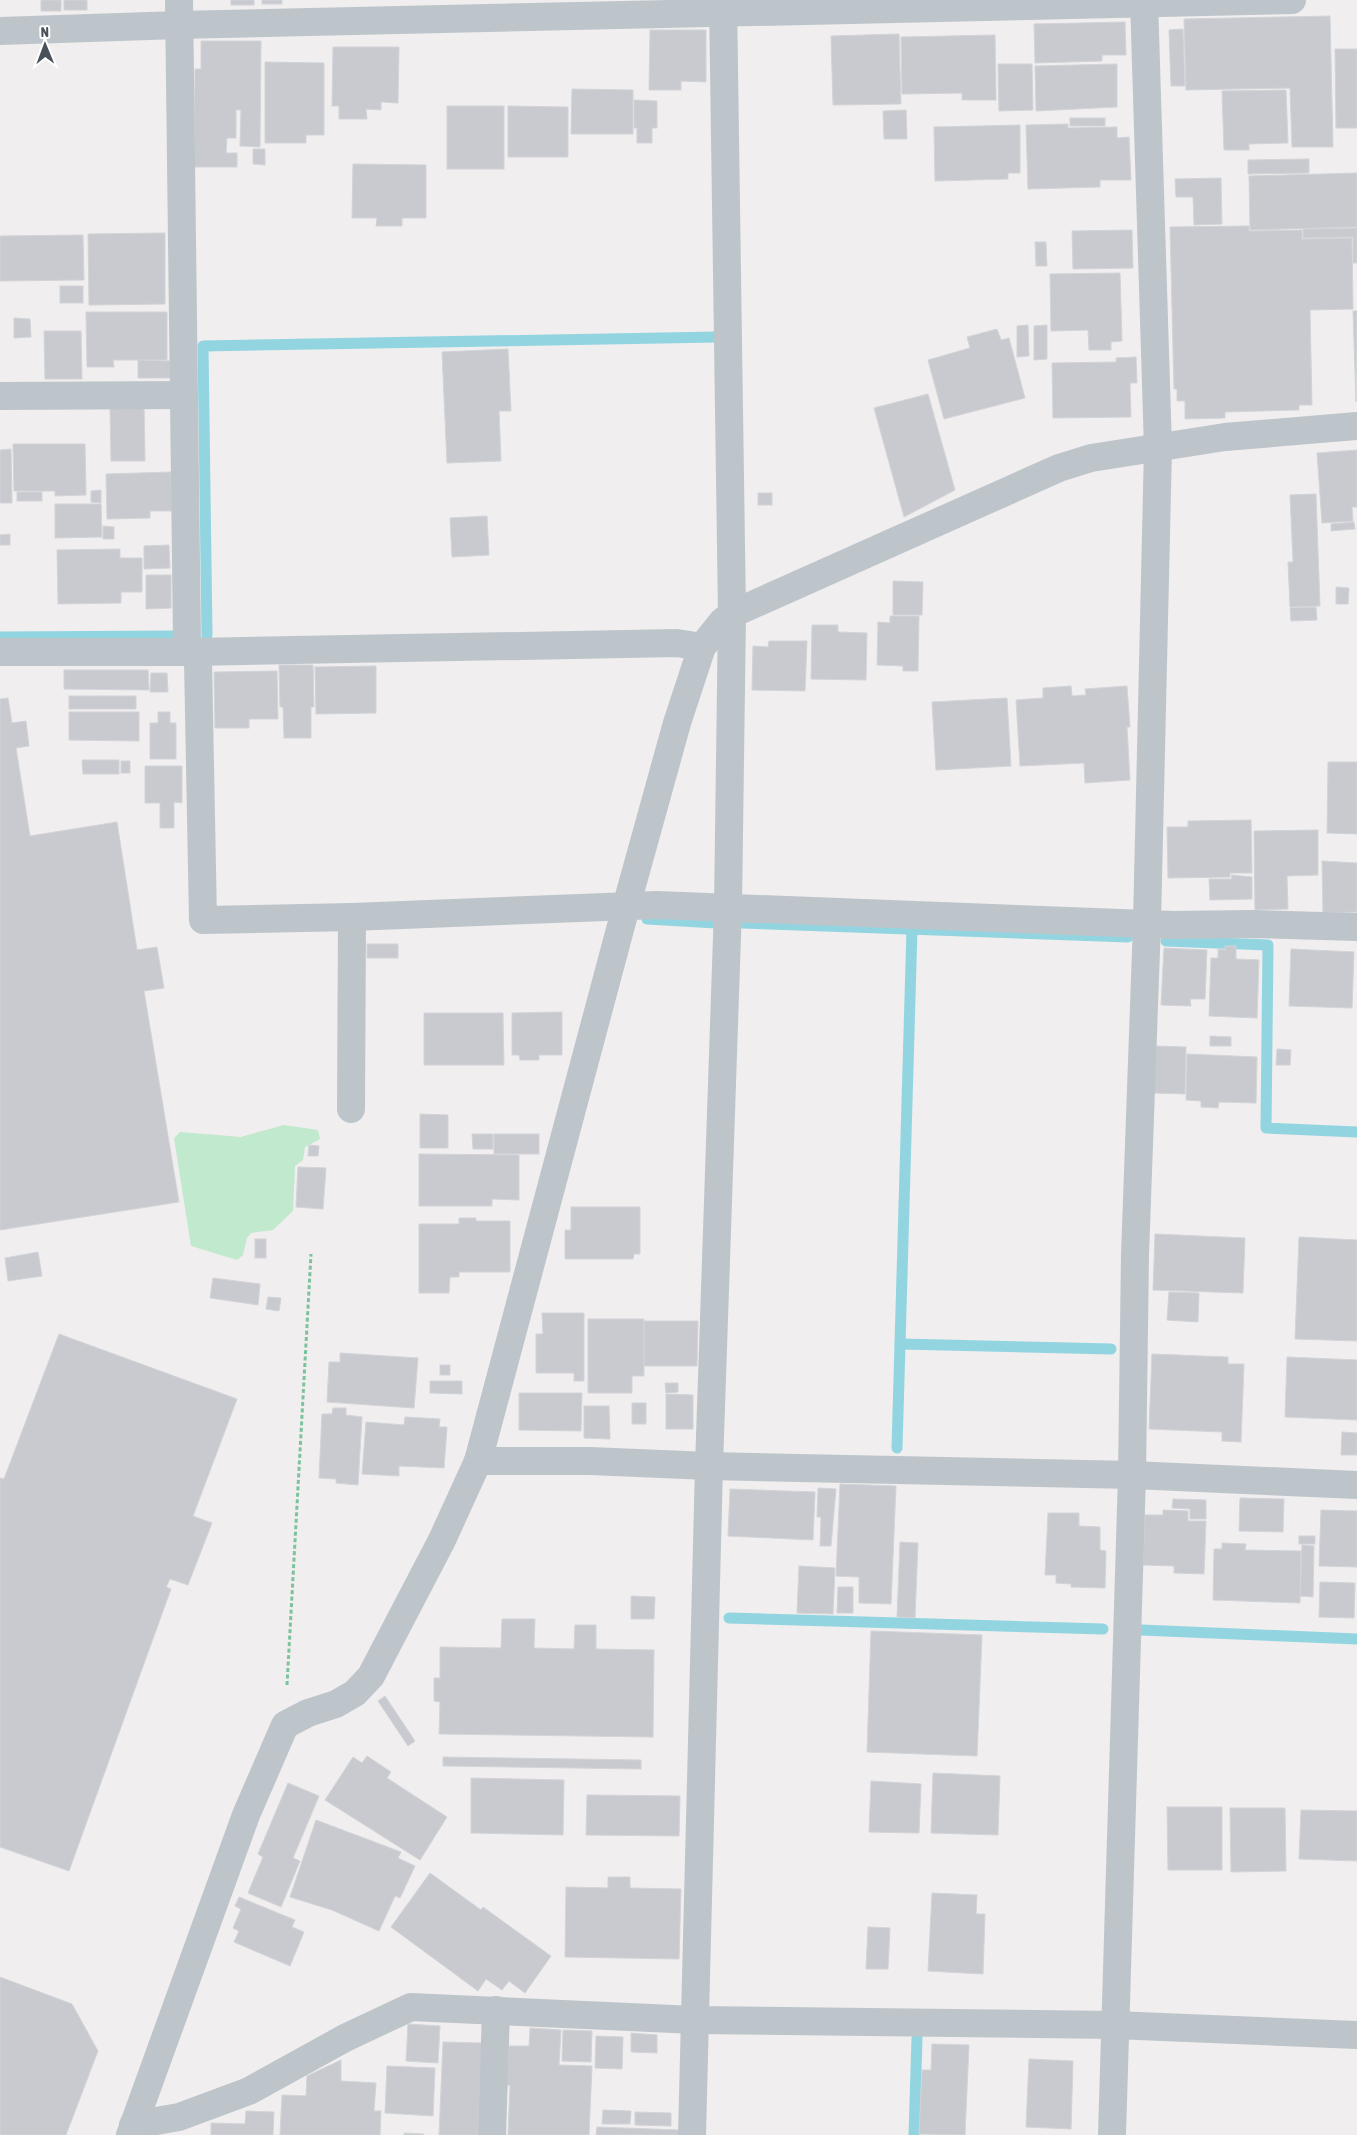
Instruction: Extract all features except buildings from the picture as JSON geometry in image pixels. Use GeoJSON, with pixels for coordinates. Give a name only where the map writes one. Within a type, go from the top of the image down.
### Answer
{"type":"FeatureCollection","features":[{"type":"Feature","properties":{"kind":"street"},"geometry":{"type":"LineString","coordinates":[[0,31],[179,13],[1292,0]]}},
{"type":"Feature","properties":{"kind":"street"},"geometry":{"type":"LineString","coordinates":[[1112,2135],[1132,1475],[1135,1255],[1147,923],[1158,448],[1144,2]]}},
{"type":"Feature","properties":{"kind":"street"},"geometry":{"type":"LineString","coordinates":[[692,2135],[709,1466],[728,906],[732,614],[724,6]]}},
{"type":"Feature","properties":{"kind":"street"},"geometry":{"type":"LineString","coordinates":[[179,13],[187,640],[198,661],[203,920],[352,917],[626,907],[657,904],[1173,925],[1251,924],[1357,927]]}},
{"type":"Feature","properties":{"kind":"street"},"geometry":{"type":"LineString","coordinates":[[0,396],[184,395]]}},
{"type":"Feature","properties":{"kind":"street"},"geometry":{"type":"LineString","coordinates":[[131,2130],[246,1815],[285,1725],[308,1713],[336,1704],[355,1692],[371,1676],[442,1540],[478,1461],[626,907],[677,724],[702,647],[722,622],[732,614],[1059,468],[1091,458],[1225,437],[1357,426]]}},
{"type":"Feature","properties":{"kind":"street"},"geometry":{"type":"LineString","coordinates":[[0,652],[192,652],[677,643],[702,647]]}},
{"type":"Feature","properties":{"kind":"street"},"geometry":{"type":"LineString","coordinates":[[351,1109],[352,917]]}},
{"type":"Feature","properties":{"kind":"street"},"geometry":{"type":"LineString","coordinates":[[478,1461],[590,1461],[709,1466],[1132,1475],[1357,1485]]}},
{"type":"Feature","properties":{"kind":"street"},"geometry":{"type":"LineString","coordinates":[[131,2130],[179,2117],[249,2091],[345,2038],[411,2007],[695,2020],[1114,2025],[1357,2035]]}},
{"type":"Feature","properties":{"kind":"street"},"geometry":{"type":"LineString","coordinates":[[492,2135],[496,2010]]}},
{"type":"Feature","properties":{"kind":"path"},"geometry":{"type":"LineString","coordinates":[[285,1725],[311,1254]]}},
{"type":"Feature","properties":{"kind":"green space"},"geometry":{"type":"Polygon","coordinates":[[[284,1125],[318,1130],[320,1139],[305,1147],[303,1160],[295,1166],[293,1211],[273,1230],[251,1233],[247,1238],[243,1255],[237,1260],[191,1246],[174,1138],[180,1132],[241,1137],[284,1125]]]}},
{"type":"Feature","properties":{"kind":"waterway"},"geometry":{"type":"LineString","coordinates":[[207,635],[203,346],[717,337]]}},
{"type":"Feature","properties":{"kind":"waterway"},"geometry":{"type":"LineString","coordinates":[[0,637],[177,636]]}},
{"type":"Feature","properties":{"kind":"waterway"},"geometry":{"type":"LineString","coordinates":[[647,919],[716,923]]}},
{"type":"Feature","properties":{"kind":"waterway"},"geometry":{"type":"LineString","coordinates":[[742,923],[1128,937]]}},
{"type":"Feature","properties":{"kind":"waterway"},"geometry":{"type":"LineString","coordinates":[[897,1448],[912,929]]}},
{"type":"Feature","properties":{"kind":"waterway"},"geometry":{"type":"LineString","coordinates":[[1166,941],[1268,945],[1266,1128],[1357,1132]]}},
{"type":"Feature","properties":{"kind":"waterway"},"geometry":{"type":"LineString","coordinates":[[900,1344],[1111,1349]]}},
{"type":"Feature","properties":{"kind":"waterway"},"geometry":{"type":"LineString","coordinates":[[729,1618],[1103,1629]]}},
{"type":"Feature","properties":{"kind":"waterway"},"geometry":{"type":"LineString","coordinates":[[1141,1630],[1357,1639]]}},
{"type":"Feature","properties":{"kind":"waterway"},"geometry":{"type":"LineString","coordinates":[[914,2135],[917,2038]]}}]}
